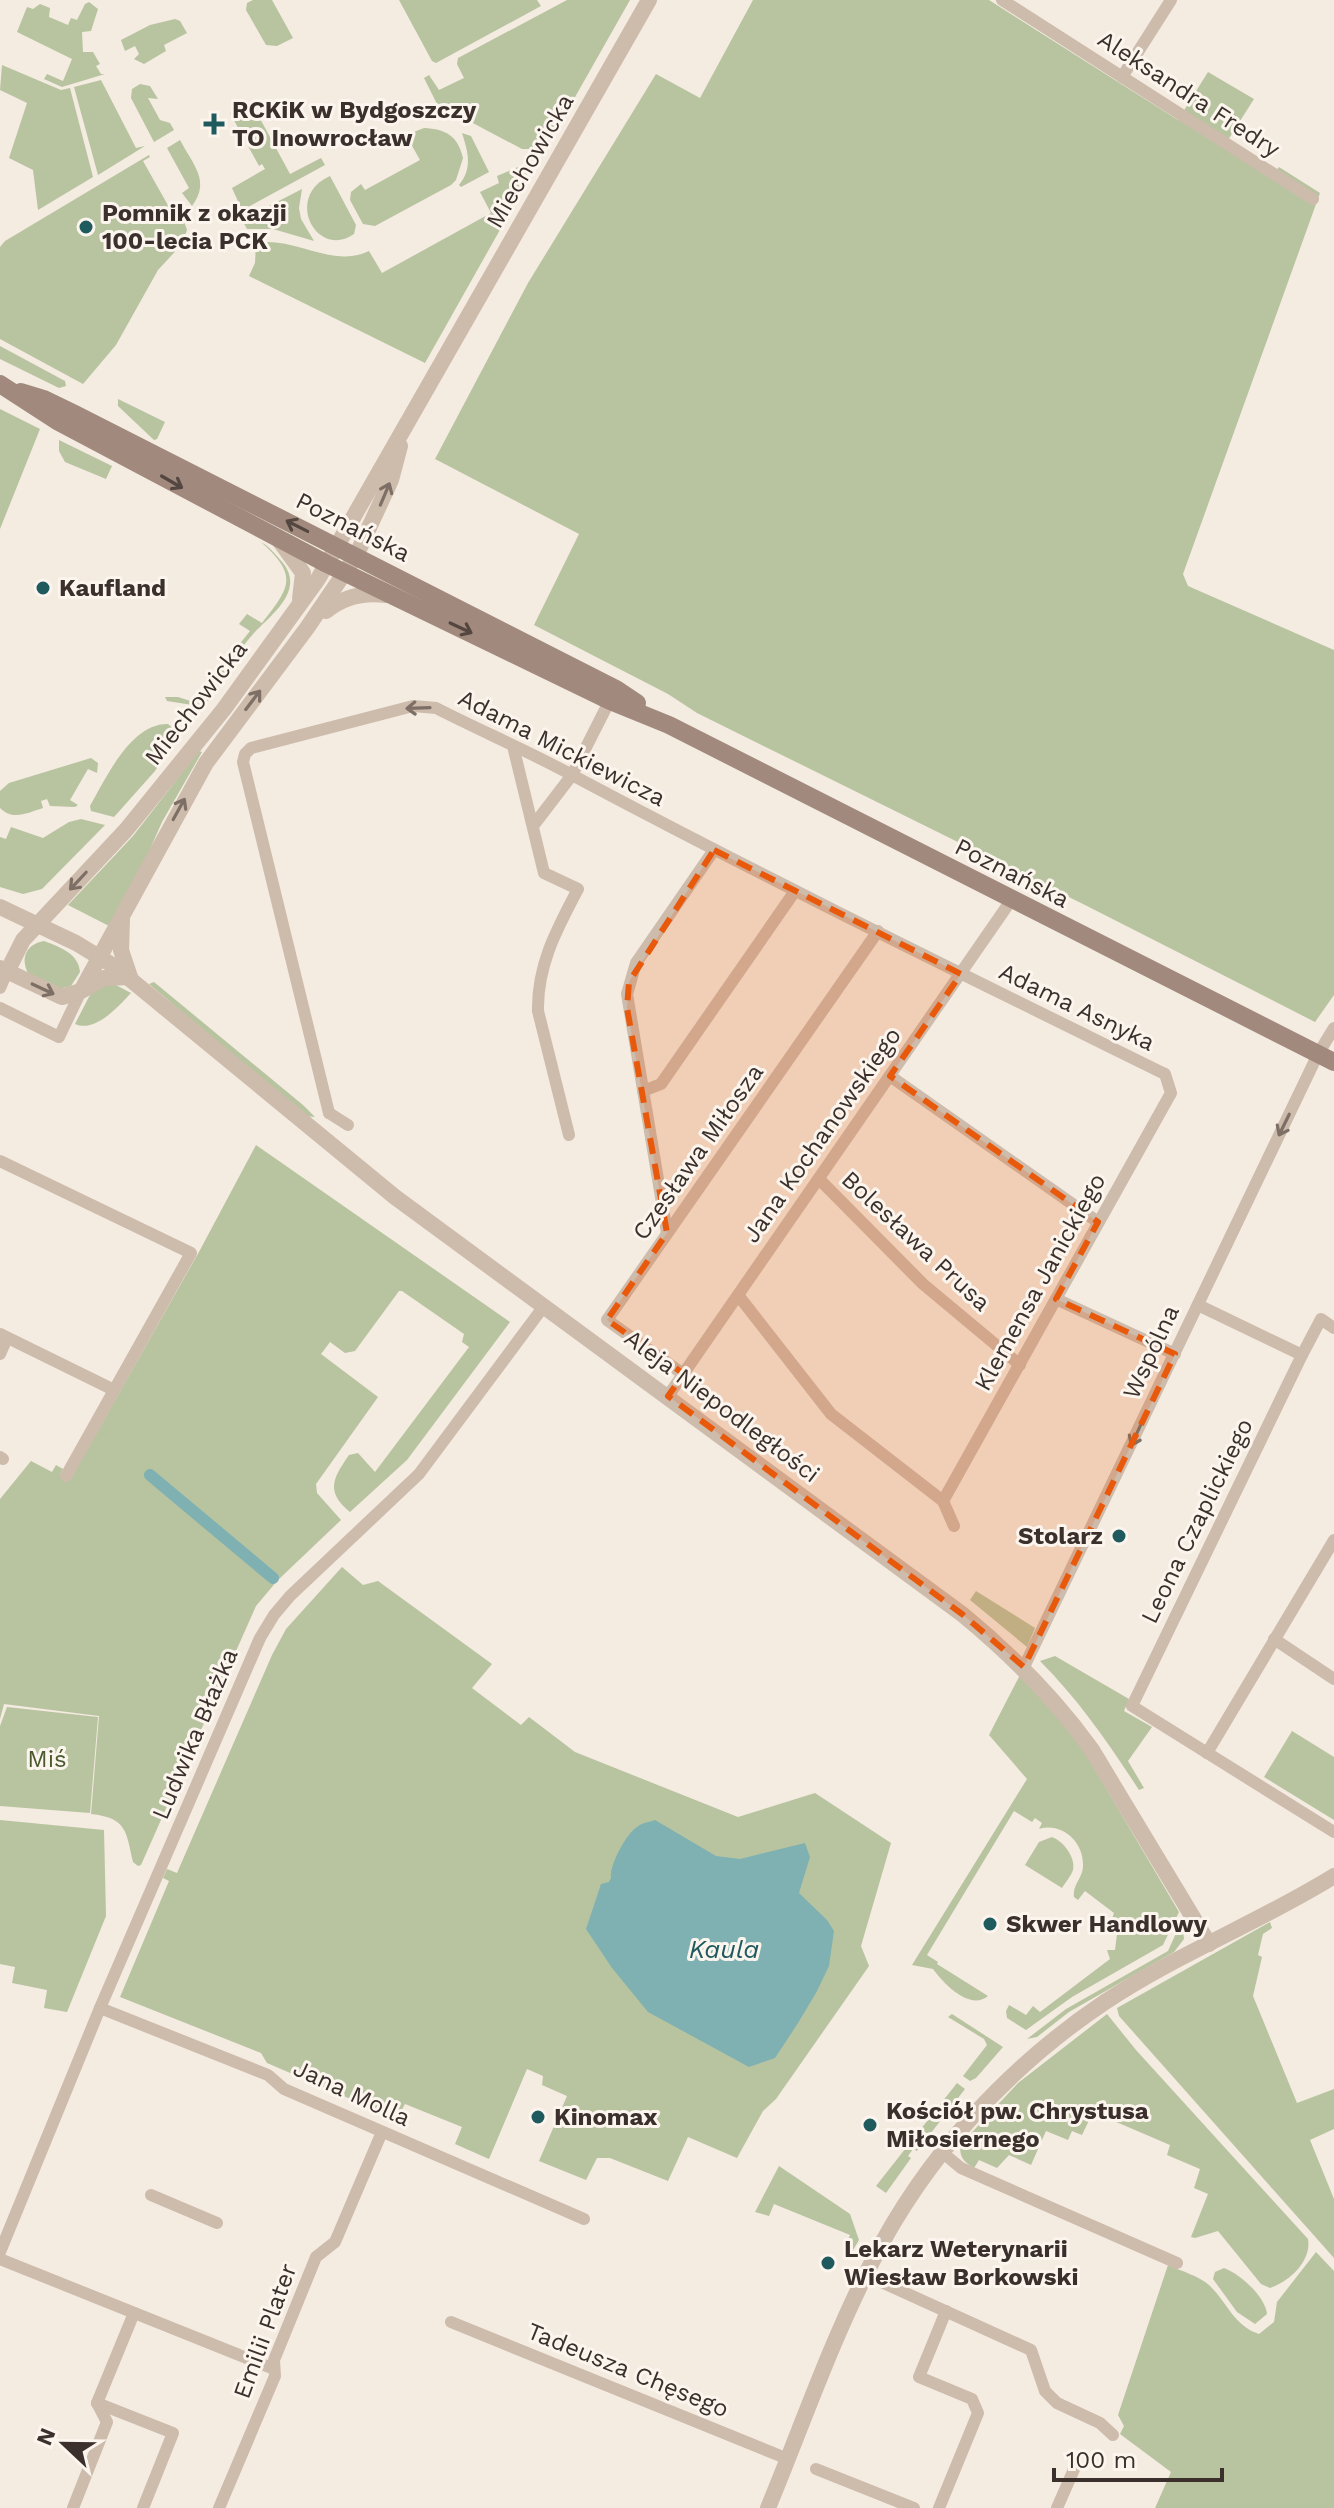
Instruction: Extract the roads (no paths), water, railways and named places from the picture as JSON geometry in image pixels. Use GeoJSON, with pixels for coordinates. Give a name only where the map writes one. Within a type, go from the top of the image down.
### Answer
{"type":"FeatureCollection","features":[{"type":"Feature","properties":{"kind":"main road","name":"Poznańska"},"geometry":{"type":"LineString","coordinates":[[4,386],[37,410],[390,596],[613,695]]}},
{"type":"Feature","properties":{"kind":"main road","name":"Poznańska"},"geometry":{"type":"LineString","coordinates":[[4,386],[44,399],[336,545],[669,725],[1326,1058]]}},
{"type":"Feature","properties":{"kind":"street","name":"Miechowicka"},"geometry":{"type":"LineString","coordinates":[[0,988],[4,970],[23,940],[126,830],[224,709],[298,609],[405,429],[649,0]]}},
{"type":"Feature","properties":{"kind":"street","name":"Aleksandra Fredry"},"geometry":{"type":"LineString","coordinates":[[1002,0],[1313,199]]}},
{"type":"Feature","properties":{"kind":"street"},"geometry":{"type":"LineString","coordinates":[[1122,77],[1171,0]]}},
{"type":"Feature","properties":{"kind":"street","name":"Miechowicka"},"geometry":{"type":"LineString","coordinates":[[81,991],[206,763],[307,628],[356,556],[391,480],[405,429]]}},
{"type":"Feature","properties":{"kind":"street"},"geometry":{"type":"LineString","coordinates":[[278,538],[303,573],[298,609]]}},
{"type":"Feature","properties":{"kind":"street"},"geometry":{"type":"LineString","coordinates":[[307,628],[339,600],[371,593],[390,596]]}},
{"type":"Feature","properties":{"kind":"street"},"geometry":{"type":"LineString","coordinates":[[533,826],[572,775],[613,695]]}},
{"type":"Feature","properties":{"kind":"street","name":"Adama Mickiewicza"},"geometry":{"type":"LineString","coordinates":[[329,1113],[243,762],[251,748],[413,706],[436,708],[961,974]]}},
{"type":"Feature","properties":{"kind":"street"},"geometry":{"type":"LineString","coordinates":[[513,746],[544,873],[578,889],[551,942],[538,991],[538,1011],[569,1135]]}},
{"type":"Feature","properties":{"kind":"street"},"geometry":{"type":"LineString","coordinates":[[667,1233],[627,1008],[629,982],[636,963],[714,850]]}},
{"type":"Feature","properties":{"kind":"street"},"geometry":{"type":"LineString","coordinates":[[643,1091],[661,1084],[795,891]]}},
{"type":"Feature","properties":{"kind":"street","name":"Jana Kochanowskiego"},"geometry":{"type":"LineString","coordinates":[[668,1396],[1012,899]]}},
{"type":"Feature","properties":{"kind":"street","name":"Aleja Niepodległości"},"geometry":{"type":"LineString","coordinates":[[0,907],[100,956],[130,977],[395,1197],[962,1614],[1024,1667],[1051,1696],[1092,1750],[1209,1944]]}},
{"type":"Feature","properties":{"kind":"street"},"geometry":{"type":"LineString","coordinates":[[4,970],[62,997],[104,978],[130,977],[119,935],[122,914]]}},
{"type":"Feature","properties":{"kind":"street","name":"Czesława Miłosza"},"geometry":{"type":"LineString","coordinates":[[683,1374],[607,1320],[878,931]]}},
{"type":"Feature","properties":{"kind":"street","name":"Adama Asnyka"},"geometry":{"type":"LineString","coordinates":[[961,974],[1165,1074],[1168,1084]]}},
{"type":"Feature","properties":{"kind":"street"},"geometry":{"type":"LineString","coordinates":[[0,1008],[59,1037],[81,991]]}},
{"type":"Feature","properties":{"kind":"street","name":"Wspólna"},"geometry":{"type":"LineString","coordinates":[[1024,1667],[1198,1305],[1326,1058],[1334,1028]]}},
{"type":"Feature","properties":{"kind":"street"},"geometry":{"type":"LineString","coordinates":[[890,1076],[1098,1222]]}},
{"type":"Feature","properties":{"kind":"street","name":"Klemensa Janickiego"},"geometry":{"type":"LineString","coordinates":[[943,1501],[1171,1093],[1168,1084]]}},
{"type":"Feature","properties":{"kind":"street"},"geometry":{"type":"LineString","coordinates":[[313,1131],[329,1113],[348,1125]]}},
{"type":"Feature","properties":{"kind":"street"},"geometry":{"type":"LineString","coordinates":[[0,1161],[191,1253],[66,1476]]}},
{"type":"Feature","properties":{"kind":"street","name":"Bolesława Prusa"},"geometry":{"type":"LineString","coordinates":[[819,1179],[923,1284],[1020,1365]]}},
{"type":"Feature","properties":{"kind":"street"},"geometry":{"type":"LineString","coordinates":[[738,1295],[831,1414],[943,1501],[954,1526]]}},
{"type":"Feature","properties":{"kind":"street"},"geometry":{"type":"LineString","coordinates":[[1056,1299],[1175,1354]]}},
{"type":"Feature","properties":{"kind":"street"},"geometry":{"type":"LineString","coordinates":[[1198,1305],[1302,1355]]}},
{"type":"Feature","properties":{"kind":"street","name":"Ludwika Błażka"},"geometry":{"type":"LineString","coordinates":[[0,2252],[100,2008],[260,1638],[274,1615],[315,1571],[419,1474],[544,1306]]}},
{"type":"Feature","properties":{"kind":"street","name":"Leona Czaplickiego"},"geometry":{"type":"LineString","coordinates":[[1207,1753],[1132,1706],[1321,1319],[1334,1328]]}},
{"type":"Feature","properties":{"kind":"street"},"geometry":{"type":"LineString","coordinates":[[0,1354],[4,1336],[114,1390]]}},
{"type":"Feature","properties":{"kind":"street"},"geometry":{"type":"LineString","coordinates":[[1334,1540],[1207,1753],[1334,1832]]}},
{"type":"Feature","properties":{"kind":"street"},"geometry":{"type":"LineString","coordinates":[[1274,1639],[1334,1679]]}},
{"type":"Feature","properties":{"kind":"street"},"geometry":{"type":"LineString","coordinates":[[768,2508],[866,2275],[900,2213],[943,2153],[1007,2080],[1076,2022],[1145,1977],[1334,1876]]}},
{"type":"Feature","properties":{"kind":"street","name":"Jana Molla"},"geometry":{"type":"LineString","coordinates":[[100,2008],[268,2075],[284,2089],[584,2219]]}},
{"type":"Feature","properties":{"kind":"street","name":"Emilii Plater"},"geometry":{"type":"LineString","coordinates":[[219,2508],[275,2376],[274,2360],[316,2257],[335,2242],[382,2132]]}},
{"type":"Feature","properties":{"kind":"street"},"geometry":{"type":"LineString","coordinates":[[943,2153],[961,2168],[1177,2263]]}},
{"type":"Feature","properties":{"kind":"street"},"geometry":{"type":"LineString","coordinates":[[151,2195],[217,2223]]}},
{"type":"Feature","properties":{"kind":"street"},"geometry":{"type":"LineString","coordinates":[[0,2259],[274,2369]]}},
{"type":"Feature","properties":{"kind":"street"},"geometry":{"type":"LineString","coordinates":[[866,2275],[1031,2350],[1045,2391],[1057,2403],[1100,2423],[1113,2435]]}},
{"type":"Feature","properties":{"kind":"street"},"geometry":{"type":"LineString","coordinates":[[939,2506],[978,2413],[972,2399],[919,2377],[946,2311]]}},
{"type":"Feature","properties":{"kind":"street"},"geometry":{"type":"LineString","coordinates":[[97,2403],[134,2313]]}},
{"type":"Feature","properties":{"kind":"street","name":"Tadeusza Chęsego"},"geometry":{"type":"LineString","coordinates":[[451,2322],[788,2459]]}},
{"type":"Feature","properties":{"kind":"street"},"geometry":{"type":"LineString","coordinates":[[73,2508],[107,2422],[97,2403]]}},
{"type":"Feature","properties":{"kind":"street"},"geometry":{"type":"LineString","coordinates":[[97,2403],[173,2433],[143,2508]]}},
{"type":"Feature","properties":{"kind":"street"},"geometry":{"type":"LineString","coordinates":[[1057,2508],[1075,2467]]}},
{"type":"Feature","properties":{"kind":"street"},"geometry":{"type":"LineString","coordinates":[[816,2469],[914,2508]]}},
{"type":"Feature","properties":{"kind":"water","name":"Kaula"},"geometry":{"type":"Polygon","coordinates":[[[655,1820],[716,1856],[740,1859],[805,1843],[810,1857],[799,1893],[834,1931],[829,1966],[816,1993],[775,2058],[749,2067],[648,2012],[612,1968],[586,1929],[601,1884],[609,1882],[615,1858],[623,1843],[639,1826],[655,1820]]]}},
{"type":"Feature","properties":{"kind":"waterway"},"geometry":{"type":"LineString","coordinates":[[150,1475],[273,1578]]}},
{"type":"Feature","properties":{"kind":"place","name":"RCKiK w Bydgoszczy TO Inowrocław"},"geometry":{"type":"Point","coordinates":[214,124]}},
{"type":"Feature","properties":{"kind":"place","name":"Pomnik z okazji 100-lecia PCK"},"geometry":{"type":"Point","coordinates":[86,227]}},
{"type":"Feature","properties":{"kind":"place","name":"Kaufland"},"geometry":{"type":"Point","coordinates":[43,588]}},
{"type":"Feature","properties":{"kind":"place","name":"Stolarz"},"geometry":{"type":"Point","coordinates":[1119,1536]}},
{"type":"Feature","properties":{"kind":"place","name":"Skwer Handlowy"},"geometry":{"type":"Point","coordinates":[990,1924]}},
{"type":"Feature","properties":{"kind":"place","name":"Kinomax"},"geometry":{"type":"Point","coordinates":[538,2117]}},
{"type":"Feature","properties":{"kind":"place","name":"Kościół pw. Chrystusa Miłosiernego"},"geometry":{"type":"Point","coordinates":[870,2125]}},
{"type":"Feature","properties":{"kind":"place","name":"Lekarz Weterynarii Wiesław Borkowski"},"geometry":{"type":"Point","coordinates":[828,2263]}},
{"type":"Feature","properties":{"kind":"park label","name":"Miś"},"geometry":{"type":"Point","coordinates":[47,1759]}}]}
